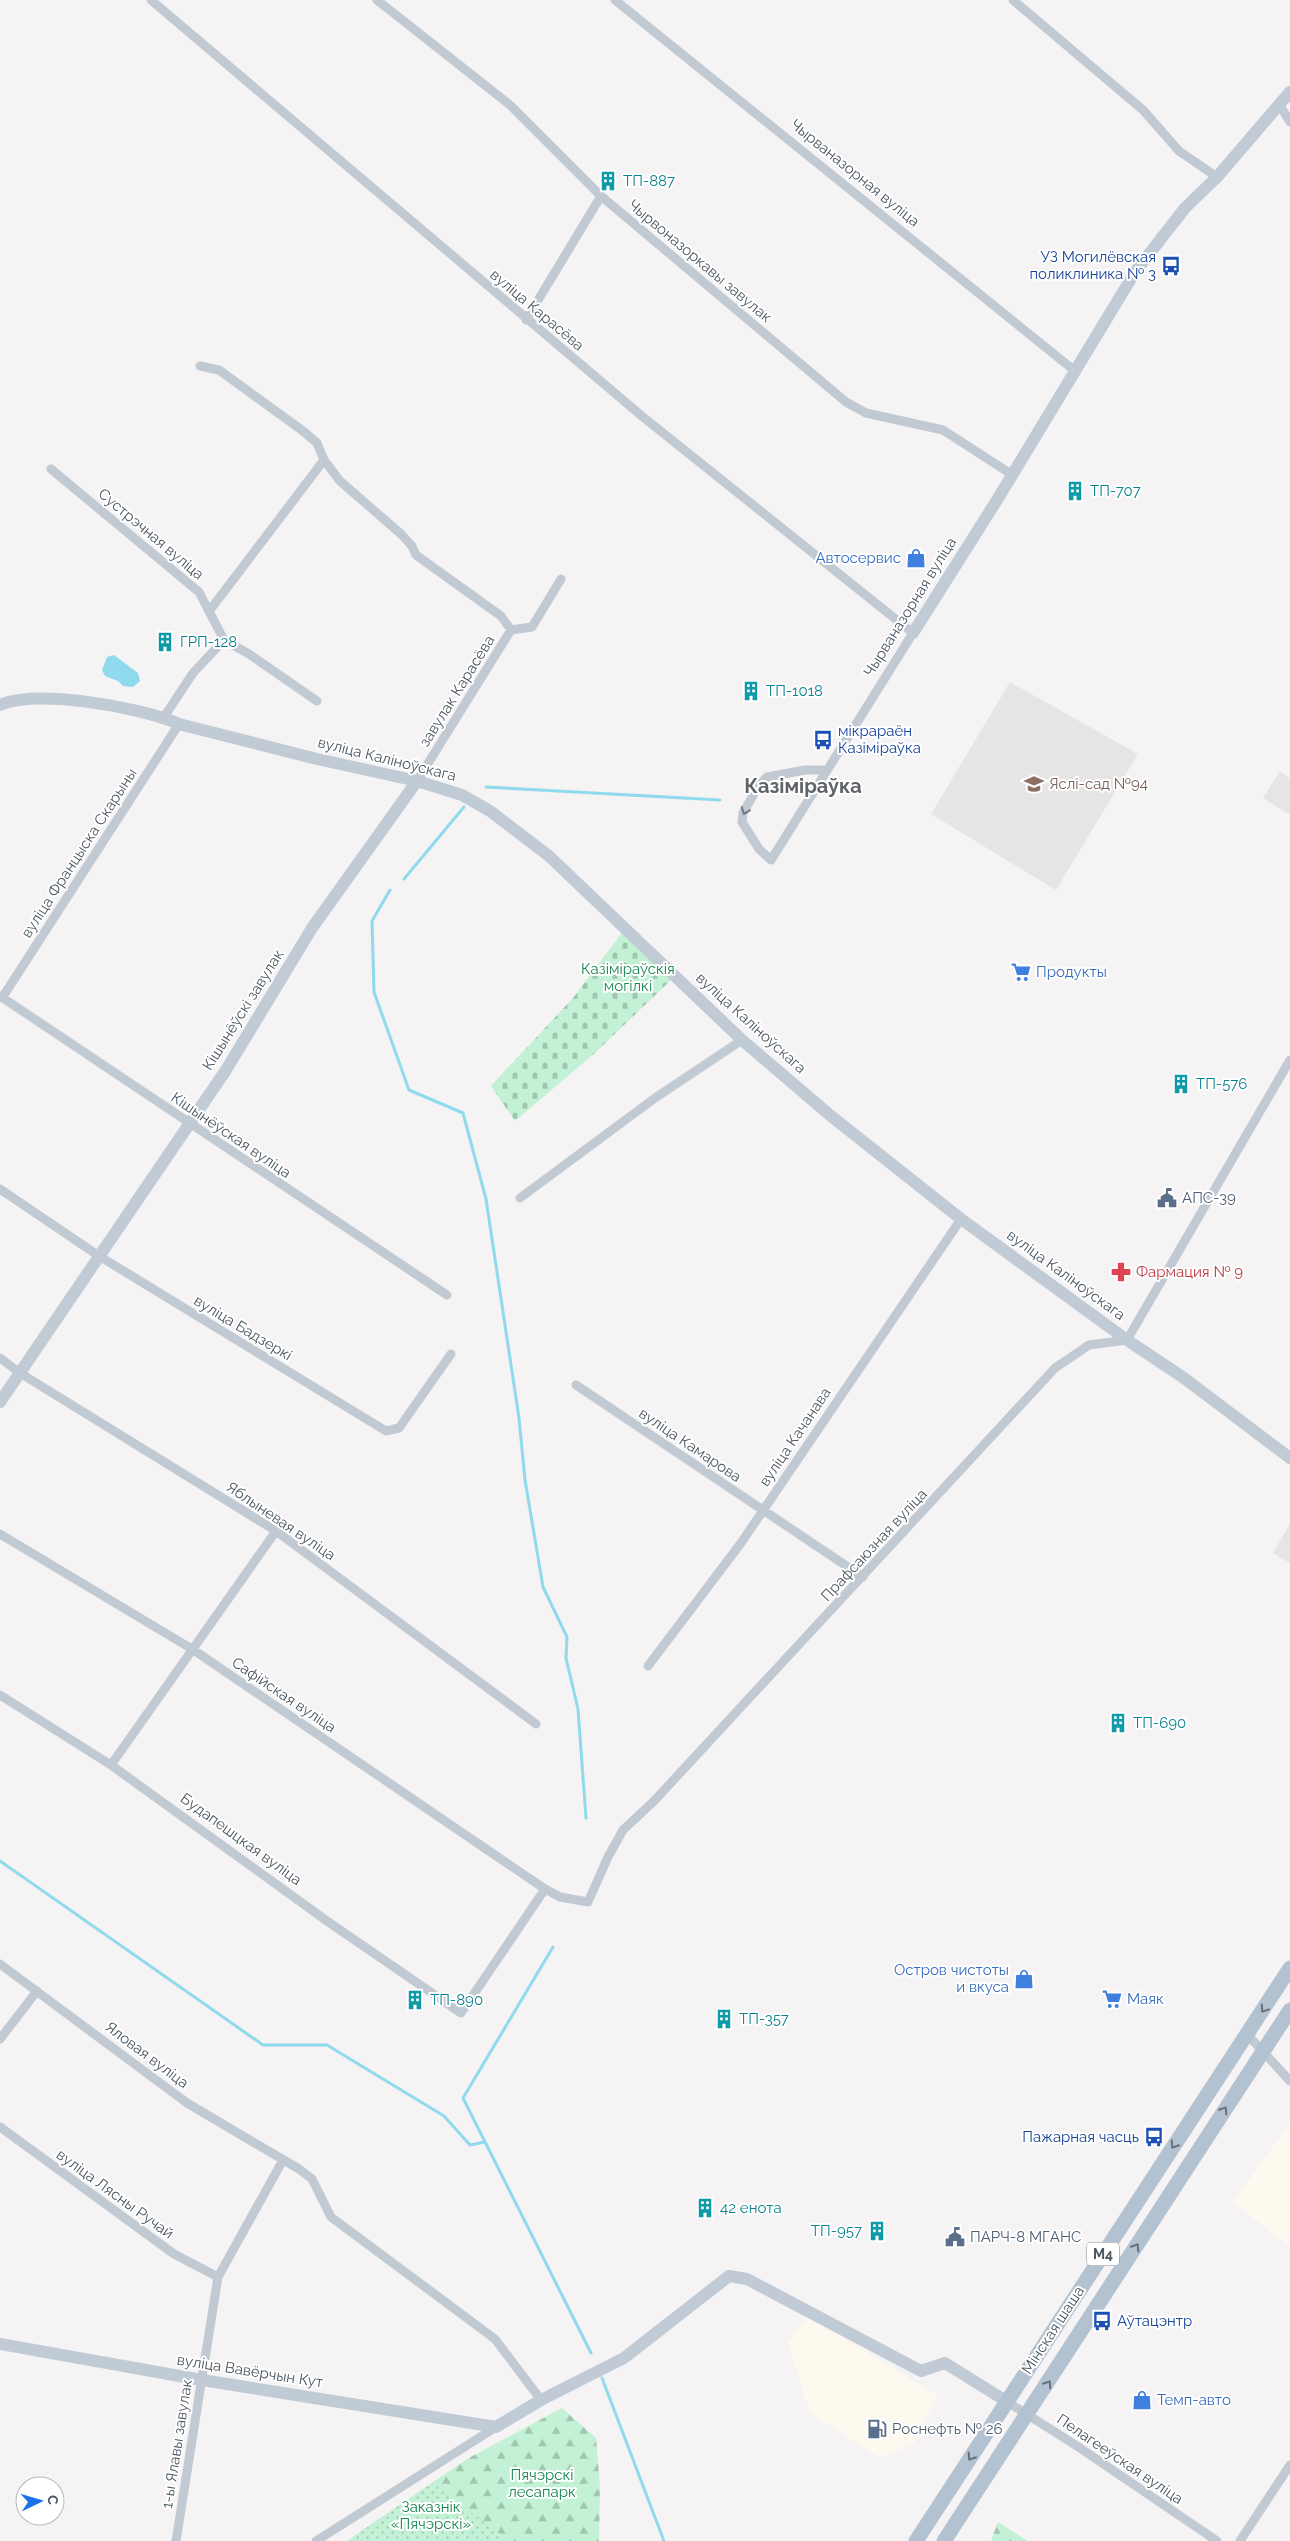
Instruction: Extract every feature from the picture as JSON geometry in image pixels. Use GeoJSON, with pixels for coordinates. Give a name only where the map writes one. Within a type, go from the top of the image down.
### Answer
{"type":"FeatureCollection","features":[{"type":"Feature","properties":{"kind":"main road","name":"Мінская шаша"},"geometry":{"type":"LineString","coordinates":[[916,2541],[1290,1968]]}},
{"type":"Feature","properties":{"kind":"main road","name":"Мінская шаша"},"geometry":{"type":"LineString","coordinates":[[944,2541],[1028,2415],[1290,2010]]}},
{"type":"Feature","properties":{"kind":"street","name":"вуліца Карасёва"},"geometry":{"type":"LineString","coordinates":[[151,0],[526,320],[643,417],[913,633]]}},
{"type":"Feature","properties":{"kind":"street","name":"Чырвоназоркавы завулак"},"geometry":{"type":"LineString","coordinates":[[377,0],[510,105],[601,196],[846,402],[866,413],[943,430],[1011,474]]}},
{"type":"Feature","properties":{"kind":"street","name":"Чырваназорная вуліца"},"geometry":{"type":"LineString","coordinates":[[615,0],[1075,371]]}},
{"type":"Feature","properties":{"kind":"street"},"geometry":{"type":"LineString","coordinates":[[1013,0],[1143,110],[1179,150],[1217,177]]}},
{"type":"Feature","properties":{"kind":"street","name":"Чырваназорная вуліца"},"geometry":{"type":"LineString","coordinates":[[827,770],[805,770],[767,777],[758,786],[743,813],[742,822],[759,848],[771,860],[997,500],[1135,272],[1185,208],[1217,177],[1290,92]]}},
{"type":"Feature","properties":{"kind":"street"},"geometry":{"type":"LineString","coordinates":[[1279,104],[1290,122]]}},
{"type":"Feature","properties":{"kind":"street"},"geometry":{"type":"LineString","coordinates":[[526,320],[601,196]]}},
{"type":"Feature","properties":{"kind":"street"},"geometry":{"type":"LineString","coordinates":[[200,366],[219,370],[303,431],[317,443],[324,460],[340,482],[401,534],[412,546],[416,555],[501,616],[511,630]]}},
{"type":"Feature","properties":{"kind":"street"},"geometry":{"type":"LineString","coordinates":[[210,610],[324,460]]}},
{"type":"Feature","properties":{"kind":"street","name":"Сустрэчная вуліца"},"geometry":{"type":"LineString","coordinates":[[51,469],[199,592],[224,640]]}},
{"type":"Feature","properties":{"kind":"street","name":"завулак Карасёва"},"geometry":{"type":"LineString","coordinates":[[417,781],[511,630],[532,627],[561,580]]}},
{"type":"Feature","properties":{"kind":"street"},"geometry":{"type":"LineString","coordinates":[[164,717],[192,673],[224,640],[249,654],[317,701]]}},
{"type":"Feature","properties":{"kind":"street","name":"вуліца Каліноўскага"},"geometry":{"type":"LineString","coordinates":[[0,706],[12,700],[51,699],[88,703],[164,717],[178,724],[317,759],[417,781],[462,794],[490,811],[549,856],[742,1040],[831,1116],[961,1220],[1127,1340],[1184,1378],[1290,1458]]}},
{"type":"Feature","properties":{"kind":"street","name":"вуліца Францыска Скарыны"},"geometry":{"type":"LineString","coordinates":[[1,997],[178,724]]}},
{"type":"Feature","properties":{"kind":"street","name":"Кішынёўскі завулак"},"geometry":{"type":"LineString","coordinates":[[99,1256],[190,1124],[261,1015],[312,928],[417,781]]}},
{"type":"Feature","properties":{"kind":"street","name":"Кішынёўская вуліца"},"geometry":{"type":"LineString","coordinates":[[1,997],[447,1295]]}},
{"type":"Feature","properties":{"kind":"street"},"geometry":{"type":"LineString","coordinates":[[520,1198],[655,1098],[742,1040]]}},
{"type":"Feature","properties":{"kind":"street"},"geometry":{"type":"LineString","coordinates":[[1127,1340],[1290,1060]]}},
{"type":"Feature","properties":{"kind":"street","name":"вуліца Бадзеркі"},"geometry":{"type":"LineString","coordinates":[[0,1189],[99,1256],[386,1432],[399,1428],[451,1354]]}},
{"type":"Feature","properties":{"kind":"street","name":"вуліца Качанава"},"geometry":{"type":"LineString","coordinates":[[648,1666],[742,1543],[762,1510],[961,1220]]}},
{"type":"Feature","properties":{"kind":"street"},"geometry":{"type":"LineString","coordinates":[[0,1402],[99,1256]]}},
{"type":"Feature","properties":{"kind":"street","name":"Прафсаюзная вуліца"},"geometry":{"type":"LineString","coordinates":[[545,1889],[560,1897],[588,1902],[608,1857],[623,1830],[654,1801],[1055,1368],[1089,1345],[1127,1340]]}},
{"type":"Feature","properties":{"kind":"street","name":"Яблыневая вуліца"},"geometry":{"type":"LineString","coordinates":[[0,1358],[20,1373],[276,1531],[536,1724]]}},
{"type":"Feature","properties":{"kind":"street","name":"вуліца Камарова"},"geometry":{"type":"LineString","coordinates":[[576,1385],[863,1577]]}},
{"type":"Feature","properties":{"kind":"street"},"geometry":{"type":"LineString","coordinates":[[111,1765],[276,1531]]}},
{"type":"Feature","properties":{"kind":"street","name":"Сафійская вуліца"},"geometry":{"type":"LineString","coordinates":[[0,1534],[192,1649],[545,1889]]}},
{"type":"Feature","properties":{"kind":"street","name":"Будапешцкая вуліца"},"geometry":{"type":"LineString","coordinates":[[0,1695],[111,1765],[327,1921],[461,2013],[545,1889]]}},
{"type":"Feature","properties":{"kind":"street","name":"Яловая вуліца"},"geometry":{"type":"LineString","coordinates":[[0,1964],[187,2103],[312,2179],[331,2217],[495,2339],[541,2400]]}},
{"type":"Feature","properties":{"kind":"street"},"geometry":{"type":"LineString","coordinates":[[0,2039],[37,1991]]}},
{"type":"Feature","properties":{"kind":"street"},"geometry":{"type":"LineString","coordinates":[[1247,2034],[1290,2081]]}},
{"type":"Feature","properties":{"kind":"street","name":"вуліца Лясны Ручай"},"geometry":{"type":"LineString","coordinates":[[0,2127],[174,2254],[218,2277]]}},
{"type":"Feature","properties":{"kind":"street","name":"1-ы Ялавы завулак"},"geometry":{"type":"LineString","coordinates":[[176,2541],[218,2277],[283,2160]]}},
{"type":"Feature","properties":{"kind":"street"},"geometry":{"type":"LineString","coordinates":[[316,2541],[541,2400],[624,2358],[729,2276],[747,2279],[921,2371],[944,2363],[1006,2401]]}},
{"type":"Feature","properties":{"kind":"street","name":"вуліца Вавёрчын Кут"},"geometry":{"type":"LineString","coordinates":[[0,2344],[202,2380],[496,2427]]}},
{"type":"Feature","properties":{"kind":"street","name":"Пелагееўская вуліца"},"geometry":{"type":"LineString","coordinates":[[1006,2401],[1217,2541]]}},
{"type":"Feature","properties":{"kind":"street"},"geometry":{"type":"LineString","coordinates":[[1240,2541],[1290,2466]]}},
{"type":"Feature","properties":{"kind":"shaded area","name":"Яслі-сад №94"},"geometry":{"type":"Polygon","coordinates":[[[1010,682],[1138,754],[1056,890],[931,814],[1010,682]]]}},
{"type":"Feature","properties":{"kind":"shaded area"},"geometry":{"type":"Polygon","coordinates":[[[1280,771],[1290,778],[1290,815],[1263,798],[1280,771]]]}},
{"type":"Feature","properties":{"kind":"shaded area"},"geometry":{"type":"Polygon","coordinates":[[[1290,1524],[1290,1563],[1273,1553],[1290,1524]]]}},
{"type":"Feature","properties":{"kind":"shaded area"},"geometry":{"type":"Polygon","coordinates":[[[1290,2123],[1290,2247],[1233,2202],[1290,2123]]]}},
{"type":"Feature","properties":{"kind":"shaded area"},"geometry":{"type":"Polygon","coordinates":[[[808,2317],[937,2395],[914,2443],[880,2458],[810,2413],[788,2343],[808,2317]]]}},
{"type":"Feature","properties":{"kind":"green space","name":"Казіміраўскія могілкі"},"geometry":{"type":"Polygon","coordinates":[[[624,930],[673,978],[596,1052],[515,1121],[491,1086],[573,998],[624,930]]]}},
{"type":"Feature","properties":{"kind":"green space","name":"Пячэрскі лесапарк"},"geometry":{"type":"Polygon","coordinates":[[[562,2408],[596,2438],[600,2488],[599,2541],[347,2541],[467,2459],[562,2408]]]}},
{"type":"Feature","properties":{"kind":"green space","name":"Заказнік «Пячэрскі»"},"geometry":{"type":"Polygon","coordinates":[[[432,2483],[510,2541],[347,2541],[432,2483]]]}},
{"type":"Feature","properties":{"kind":"green space"},"geometry":{"type":"Polygon","coordinates":[[[998,2522],[1028,2541],[991,2541],[998,2522]]]}},
{"type":"Feature","properties":{"kind":"water"},"geometry":{"type":"Polygon","coordinates":[[[114,655],[138,673],[140,681],[133,687],[123,686],[118,681],[105,676],[102,670],[107,657],[114,655]]]}},
{"type":"Feature","properties":{"kind":"waterway"},"geometry":{"type":"LineString","coordinates":[[486,787],[720,800]]}},
{"type":"Feature","properties":{"kind":"waterway"},"geometry":{"type":"LineString","coordinates":[[404,879],[464,807]]}},
{"type":"Feature","properties":{"kind":"waterway"},"geometry":{"type":"LineString","coordinates":[[390,890],[372,921],[374,992],[409,1090],[463,1113],[486,1199],[519,1418],[525,1480],[543,1587],[567,1637],[566,1658],[578,1709],[586,1818]]}},
{"type":"Feature","properties":{"kind":"waterway"},"geometry":{"type":"LineString","coordinates":[[0,1861],[263,2045],[327,2045],[444,2116],[470,2145],[485,2142]]}},
{"type":"Feature","properties":{"kind":"waterway"},"geometry":{"type":"LineString","coordinates":[[553,1947],[463,2098],[591,2353]]}},
{"type":"Feature","properties":{"kind":"waterway"},"geometry":{"type":"LineString","coordinates":[[602,2378],[664,2541]]}},
{"type":"Feature","properties":{"kind":"place","name":"ТП-887"},"geometry":{"type":"Point","coordinates":[608,181]}},
{"type":"Feature","properties":{"kind":"place","name":"УЗ Могилёвская поликлиника № 3"},"geometry":{"type":"Point","coordinates":[1171,266]}},
{"type":"Feature","properties":{"kind":"place","name":"ТП-707"},"geometry":{"type":"Point","coordinates":[1075,491]}},
{"type":"Feature","properties":{"kind":"place","name":"Автосервис"},"geometry":{"type":"Point","coordinates":[916,558]}},
{"type":"Feature","properties":{"kind":"place","name":"ГРП-128"},"geometry":{"type":"Point","coordinates":[165,642]}},
{"type":"Feature","properties":{"kind":"place","name":"ТП-1018"},"geometry":{"type":"Point","coordinates":[751,691]}},
{"type":"Feature","properties":{"kind":"place","name":"мікрараён Казіміраўка"},"geometry":{"type":"Point","coordinates":[823,740]}},
{"type":"Feature","properties":{"kind":"place","name":"Яслі-сад №94"},"geometry":{"type":"Point","coordinates":[1034,784]}},
{"type":"Feature","properties":{"kind":"place","name":"Продукты"},"geometry":{"type":"Point","coordinates":[1021,972]}},
{"type":"Feature","properties":{"kind":"place","name":"ТП-576"},"geometry":{"type":"Point","coordinates":[1181,1084]}},
{"type":"Feature","properties":{"kind":"place","name":"АПС-39"},"geometry":{"type":"Point","coordinates":[1167,1198]}},
{"type":"Feature","properties":{"kind":"place","name":"Фармация № 9"},"geometry":{"type":"Point","coordinates":[1121,1272]}},
{"type":"Feature","properties":{"kind":"place","name":"ТП-690"},"geometry":{"type":"Point","coordinates":[1118,1723]}},
{"type":"Feature","properties":{"kind":"place","name":"Остров чистоты и вкуса"},"geometry":{"type":"Point","coordinates":[1024,1979]}},
{"type":"Feature","properties":{"kind":"place","name":"Маяк"},"geometry":{"type":"Point","coordinates":[1112,1999]}},
{"type":"Feature","properties":{"kind":"place","name":"ТП-890"},"geometry":{"type":"Point","coordinates":[415,2000]}},
{"type":"Feature","properties":{"kind":"place","name":"ТП-357"},"geometry":{"type":"Point","coordinates":[724,2019]}},
{"type":"Feature","properties":{"kind":"place","name":"Пажарная часць"},"geometry":{"type":"Point","coordinates":[1154,2137]}},
{"type":"Feature","properties":{"kind":"place","name":"42 енота"},"geometry":{"type":"Point","coordinates":[705,2208]}},
{"type":"Feature","properties":{"kind":"place","name":"ТП-957"},"geometry":{"type":"Point","coordinates":[877,2231]}},
{"type":"Feature","properties":{"kind":"place","name":"ПАРЧ-8 МГАНС"},"geometry":{"type":"Point","coordinates":[955,2237]}},
{"type":"Feature","properties":{"kind":"place","name":"Аўтацэнтр"},"geometry":{"type":"Point","coordinates":[1102,2321]}},
{"type":"Feature","properties":{"kind":"place","name":"Темп-авто"},"geometry":{"type":"Point","coordinates":[1142,2400]}},
{"type":"Feature","properties":{"kind":"place","name":"Роснефть № 26"},"geometry":{"type":"Point","coordinates":[877,2429]}},
{"type":"Feature","properties":{"kind":"district","name":"Казіміраўка"},"geometry":{"type":"Point","coordinates":[803,786]}}]}
